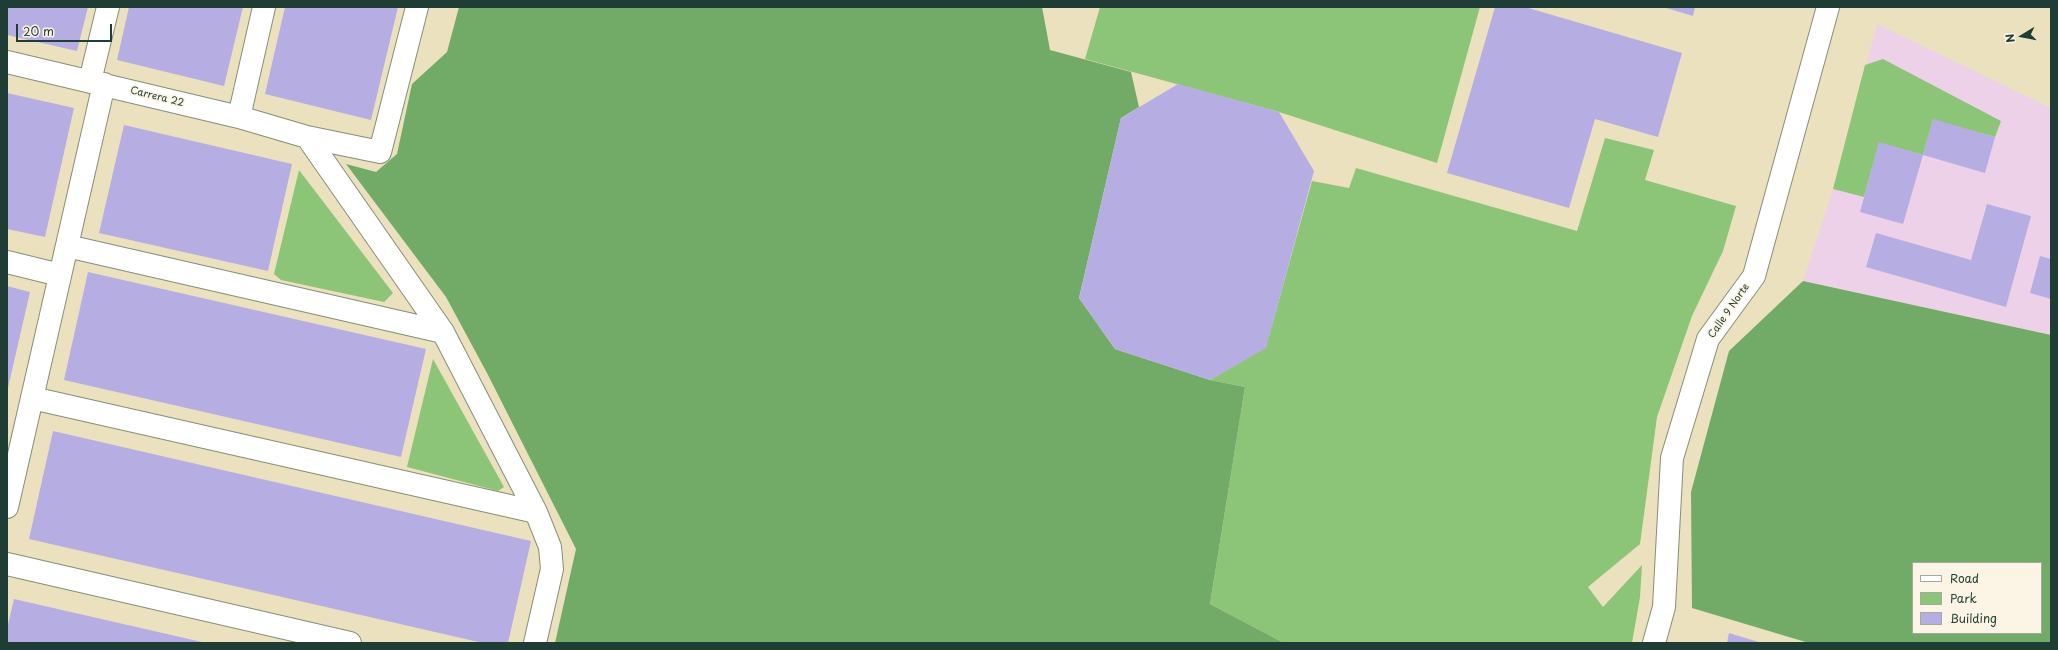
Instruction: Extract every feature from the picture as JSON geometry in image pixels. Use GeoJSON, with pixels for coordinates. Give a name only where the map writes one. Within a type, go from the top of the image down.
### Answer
{"type":"FeatureCollection","features":[{"type":"Feature","properties":{"kind":"street"},"geometry":{"type":"LineString","coordinates":[[7,507],[67,246],[97,82],[108,7]]}},
{"type":"Feature","properties":{"kind":"street"},"geometry":{"type":"LineString","coordinates":[[239,117],[264,7]]}},
{"type":"Feature","properties":{"kind":"street","name":"Carrera 22"},"geometry":{"type":"LineString","coordinates":[[7,62],[97,82],[239,117],[307,137],[380,152],[417,7]]}},
{"type":"Feature","properties":{"kind":"street","name":"Calle 9 Norte"},"geometry":{"type":"LineString","coordinates":[[1654,643],[1664,606],[1672,458],[1708,339],[1754,276],[1828,7]]}},
{"type":"Feature","properties":{"kind":"street"},"geometry":{"type":"LineString","coordinates":[[307,137],[443,332],[536,512],[550,546],[552,569],[535,643]]}},
{"type":"Feature","properties":{"kind":"street"},"geometry":{"type":"LineString","coordinates":[[67,246],[443,332]]}},
{"type":"Feature","properties":{"kind":"street"},"geometry":{"type":"LineString","coordinates":[[7,262],[60,274]]}},
{"type":"Feature","properties":{"kind":"street"},"geometry":{"type":"LineString","coordinates":[[32,398],[536,512]]}},
{"type":"Feature","properties":{"kind":"street"},"geometry":{"type":"LineString","coordinates":[[7,564],[350,643]]}},
{"type":"Feature","properties":{"kind":"shaded area"},"geometry":{"type":"Polygon","coordinates":[[[1877,24],[2051,108],[2051,335],[1803,281],[1833,189],[1877,24]]]}},
{"type":"Feature","properties":{"kind":"green space"},"geometry":{"type":"Polygon","coordinates":[[[459,7],[1042,7],[1050,50],[1131,72],[1139,107],[1121,118],[1079,298],[1115,349],[1210,380],[1245,387],[1210,604],[1284,643],[555,643],[576,549],[487,373],[446,297],[346,164],[376,172],[397,154],[412,84],[447,52],[459,7]]]}},
{"type":"Feature","properties":{"kind":"green space"},"geometry":{"type":"Polygon","coordinates":[[[1100,7],[1480,7],[1437,163],[1279,112],[1085,59],[1100,7]]]}},
{"type":"Feature","properties":{"kind":"green space"},"geometry":{"type":"Polygon","coordinates":[[[1883,59],[2001,121],[1995,137],[1933,120],[1923,155],[1879,143],[1864,197],[1833,189],[1865,65],[1883,59]]]}},
{"type":"Feature","properties":{"kind":"green space"},"geometry":{"type":"Polygon","coordinates":[[[1605,138],[1654,150],[1645,180],[1736,206],[1723,251],[1692,316],[1657,417],[1640,544],[1588,587],[1603,607],[1642,565],[1640,597],[1632,643],[1284,643],[1210,604],[1245,387],[1210,380],[1266,347],[1312,181],[1349,188],[1356,168],[1577,231],[1605,138]]]}},
{"type":"Feature","properties":{"kind":"green space"},"geometry":{"type":"Polygon","coordinates":[[[299,170],[393,293],[384,302],[281,280],[274,274],[299,170]]]}},
{"type":"Feature","properties":{"kind":"green space"},"geometry":{"type":"Polygon","coordinates":[[[1803,281],[2051,335],[2051,643],[1809,643],[1692,608],[1691,492],[1729,351],[1803,281]]]}},
{"type":"Feature","properties":{"kind":"green space"},"geometry":{"type":"Polygon","coordinates":[[[433,359],[504,487],[498,491],[407,467],[433,359]]]}},
{"type":"Feature","properties":{"kind":"building"},"geometry":{"type":"Polygon","coordinates":[[[7,7],[88,7],[77,51],[7,35],[7,7]]]}},
{"type":"Feature","properties":{"kind":"building"},"geometry":{"type":"Polygon","coordinates":[[[129,7],[243,7],[224,86],[117,60],[129,7]]]}},
{"type":"Feature","properties":{"kind":"building"},"geometry":{"type":"Polygon","coordinates":[[[285,7],[398,7],[371,120],[265,94],[285,7]]]}},
{"type":"Feature","properties":{"kind":"building"},"geometry":{"type":"Polygon","coordinates":[[[1495,7],[1525,7],[1682,53],[1658,137],[1595,119],[1569,208],[1447,173],[1495,7]]]}},
{"type":"Feature","properties":{"kind":"building"},"geometry":{"type":"Polygon","coordinates":[[[1663,7],[1695,7],[1693,16],[1663,7]]]}},
{"type":"Feature","properties":{"kind":"building"},"geometry":{"type":"Polygon","coordinates":[[[1178,84],[1279,112],[1314,171],[1266,348],[1210,380],[1115,349],[1079,298],[1121,118],[1178,84]]]}},
{"type":"Feature","properties":{"kind":"building"},"geometry":{"type":"Polygon","coordinates":[[[7,93],[74,108],[45,237],[7,229],[7,93]]]}},
{"type":"Feature","properties":{"kind":"building"},"geometry":{"type":"Polygon","coordinates":[[[1933,119],[1995,137],[1985,173],[1923,155],[1933,119]]]}},
{"type":"Feature","properties":{"kind":"building"},"geometry":{"type":"Polygon","coordinates":[[[124,125],[292,164],[268,271],[99,233],[124,125]]]}},
{"type":"Feature","properties":{"kind":"building"},"geometry":{"type":"Polygon","coordinates":[[[1879,142],[1923,155],[1903,224],[1860,212],[1879,142]]]}},
{"type":"Feature","properties":{"kind":"building"},"geometry":{"type":"Polygon","coordinates":[[[1987,204],[2031,216],[2006,307],[1866,267],[1876,233],[1971,260],[1987,204]]]}},
{"type":"Feature","properties":{"kind":"building"},"geometry":{"type":"Polygon","coordinates":[[[2040,256],[2051,259],[2051,299],[2030,293],[2040,256]]]}},
{"type":"Feature","properties":{"kind":"building"},"geometry":{"type":"Polygon","coordinates":[[[88,272],[426,349],[401,457],[64,380],[88,272]]]}},
{"type":"Feature","properties":{"kind":"building"},"geometry":{"type":"Polygon","coordinates":[[[7,286],[30,292],[8,388],[7,388],[7,286]]]}},
{"type":"Feature","properties":{"kind":"building"},"geometry":{"type":"Polygon","coordinates":[[[53,431],[531,541],[508,643],[483,643],[29,539],[53,431]]]}},
{"type":"Feature","properties":{"kind":"building"},"geometry":{"type":"Polygon","coordinates":[[[14,599],[202,643],[7,643],[7,629],[14,599]]]}},
{"type":"Feature","properties":{"kind":"building"},"geometry":{"type":"Polygon","coordinates":[[[1729,633],[1762,643],[1727,643],[1729,633]]]}}]}
